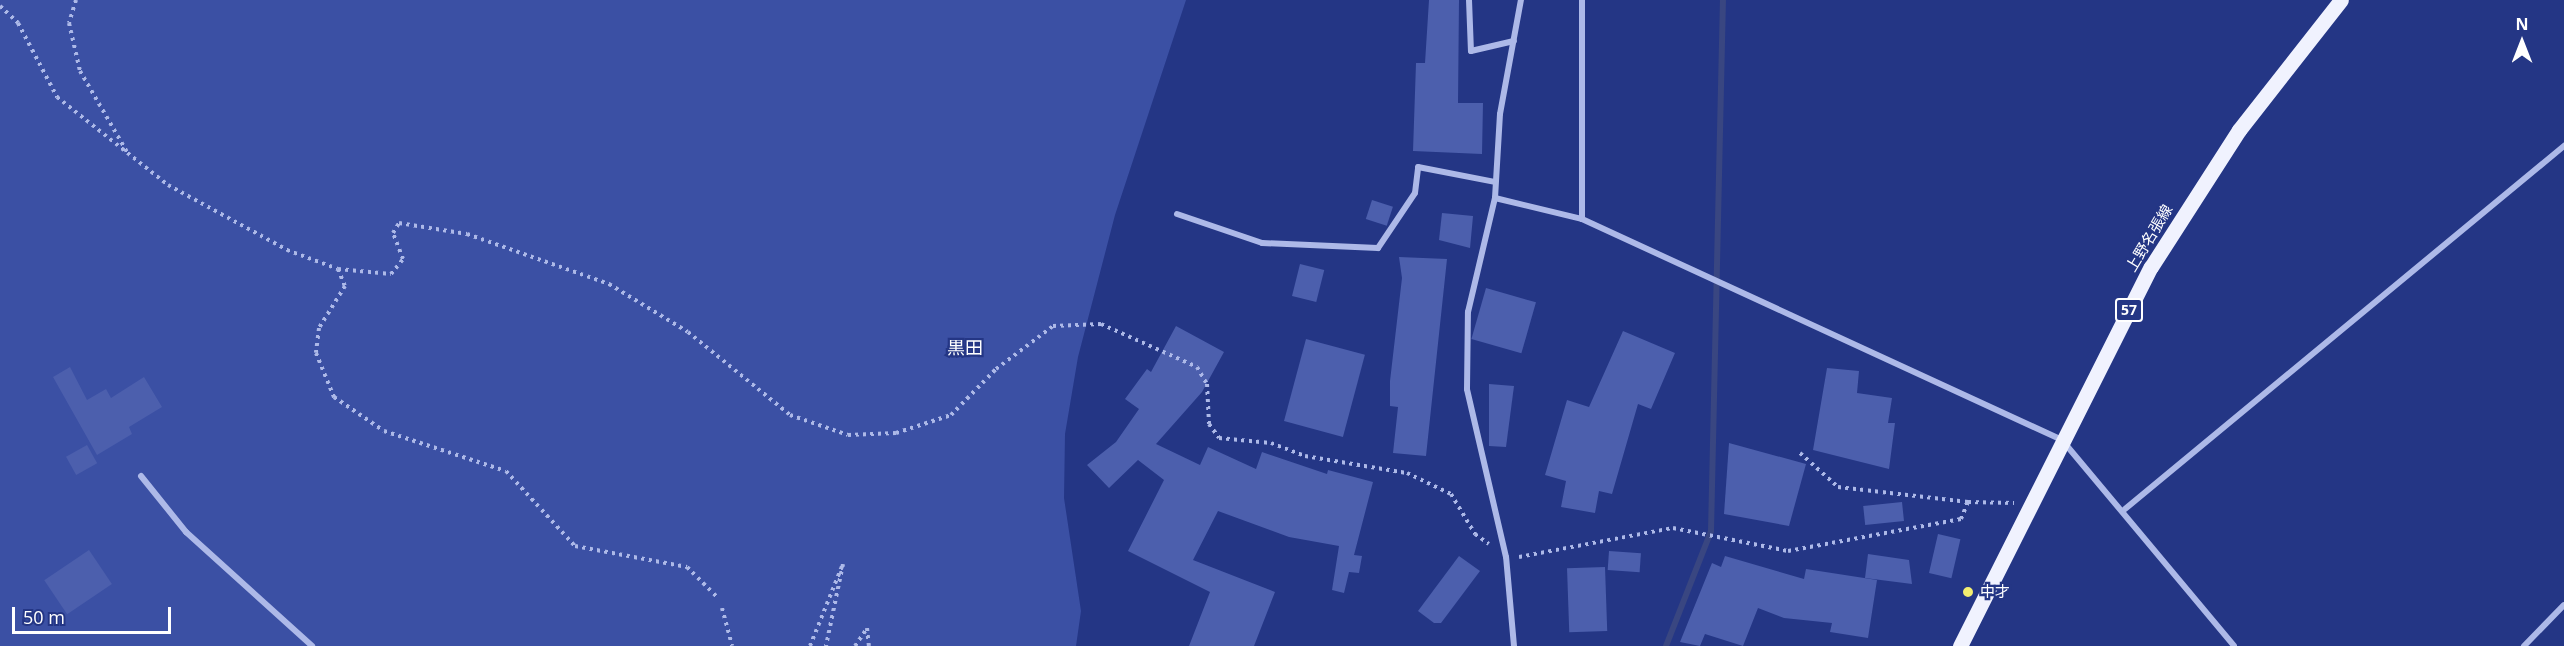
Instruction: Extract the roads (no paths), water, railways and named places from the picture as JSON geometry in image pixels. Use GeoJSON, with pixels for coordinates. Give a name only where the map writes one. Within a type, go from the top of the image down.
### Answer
{"type":"FeatureCollection","features":[{"type":"Feature","properties":{"kind":"main road","name":"上野名張線"},"geometry":{"type":"LineString","coordinates":[[1960,646],[2151,267],[2239,130],[2341,0]]}},
{"type":"Feature","properties":{"kind":"street"},"geometry":{"type":"LineString","coordinates":[[1469,0],[1470,51],[1515,41]]}},
{"type":"Feature","properties":{"kind":"street"},"geometry":{"type":"LineString","coordinates":[[1514,646],[1506,557],[1467,389],[1468,312],[1495,198],[1500,114],[1521,0]]}},
{"type":"Feature","properties":{"kind":"street"},"geometry":{"type":"LineString","coordinates":[[1582,0],[1582,219]]}},
{"type":"Feature","properties":{"kind":"street"},"geometry":{"type":"LineString","coordinates":[[2125,509],[2564,146]]}},
{"type":"Feature","properties":{"kind":"street"},"geometry":{"type":"LineString","coordinates":[[1177,214],[1262,243],[1378,248],[1415,193],[1418,167],[1495,182]]}},
{"type":"Feature","properties":{"kind":"street"},"geometry":{"type":"LineString","coordinates":[[1495,198],[1582,219],[1729,290],[2062,440],[2125,509],[2234,646]]}},
{"type":"Feature","properties":{"kind":"street"},"geometry":{"type":"LineString","coordinates":[[141,476],[186,532],[312,646]]}},
{"type":"Feature","properties":{"kind":"street"},"geometry":{"type":"LineString","coordinates":[[2524,646],[2564,605]]}},
{"type":"Feature","properties":{"kind":"waterway"},"geometry":{"type":"LineString","coordinates":[[1666,646],[1711,531],[1723,0]]}},
{"type":"Feature","properties":{"kind":"place","name":"中才"},"geometry":{"type":"Point","coordinates":[1968,592]}},
{"type":"Feature","properties":{"kind":"district","name":"黒田"},"geometry":{"type":"Point","coordinates":[965,347]}}]}
